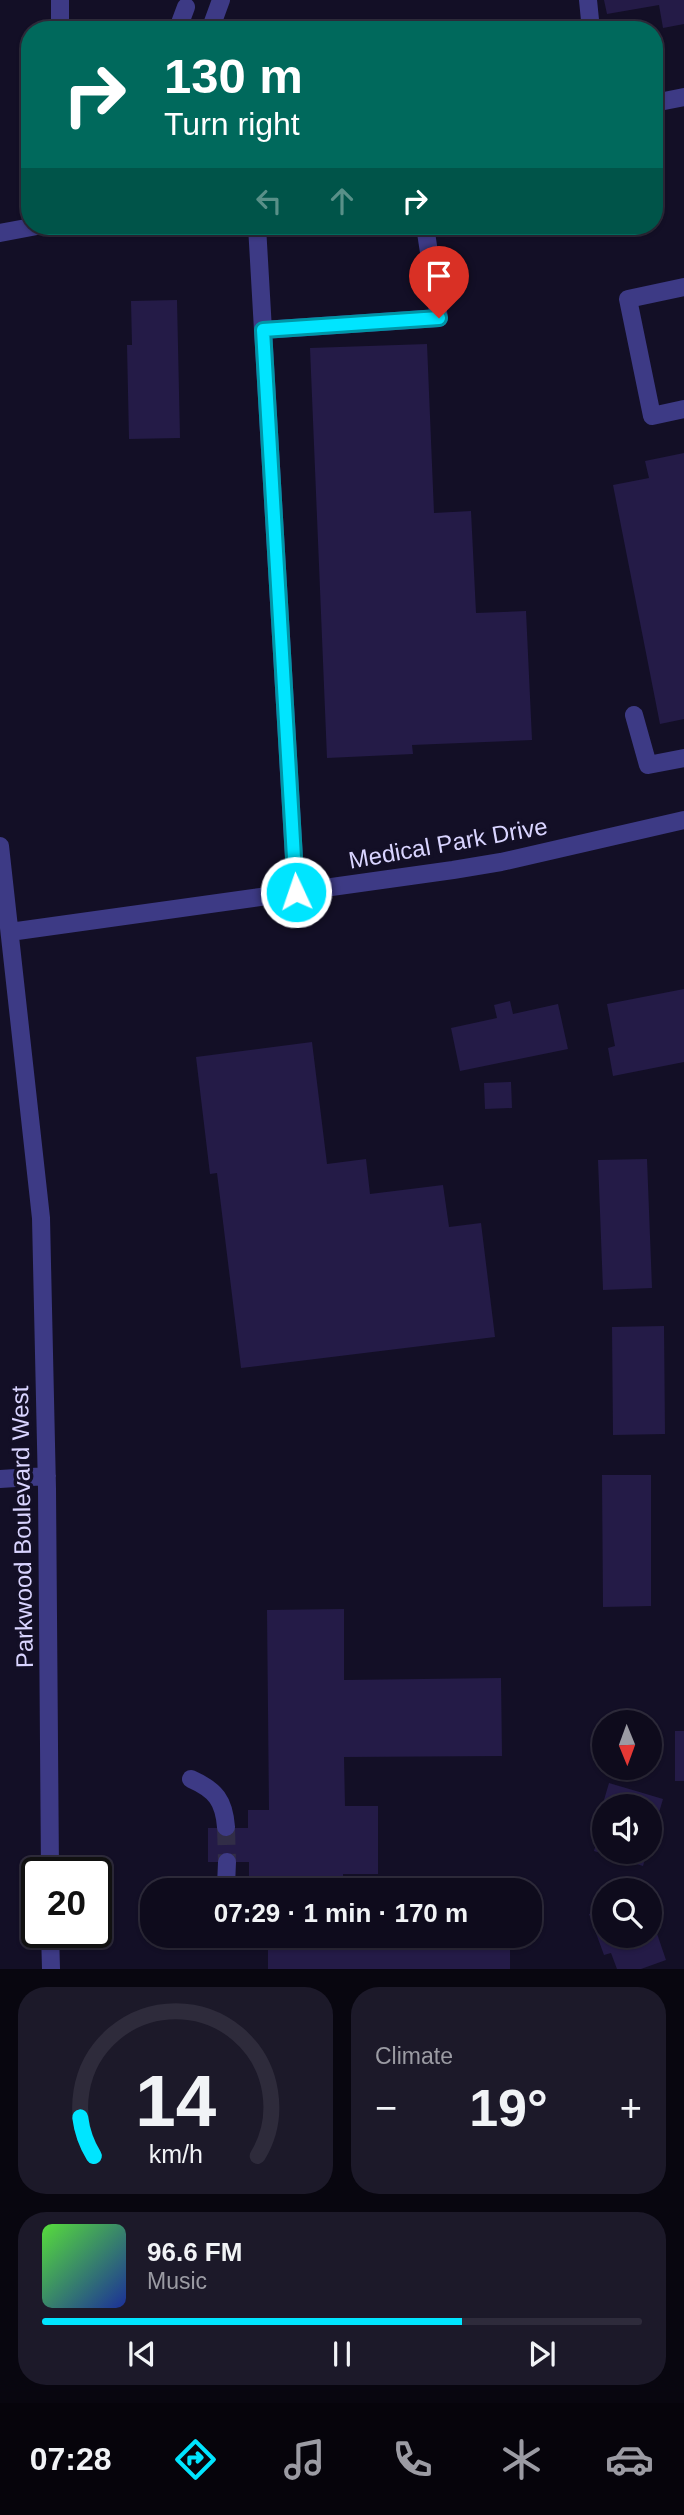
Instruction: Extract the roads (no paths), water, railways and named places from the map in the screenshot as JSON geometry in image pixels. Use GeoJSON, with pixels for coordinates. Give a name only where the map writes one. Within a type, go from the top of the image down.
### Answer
{"type":"FeatureCollection","features":[{"type":"Feature","properties":{"kind":"street"},"geometry":{"type":"LineString","coordinates":[[60,0],[60,21]]}},
{"type":"Feature","properties":{"kind":"street"},"geometry":{"type":"LineString","coordinates":[[213,21],[221,0]]}},
{"type":"Feature","properties":{"kind":"street"},"geometry":{"type":"LineString","coordinates":[[588,0],[590,21]]}},
{"type":"Feature","properties":{"kind":"street"},"geometry":{"type":"LineString","coordinates":[[181,21],[186,7]]}},
{"type":"Feature","properties":{"kind":"street"},"geometry":{"type":"LineString","coordinates":[[663,101],[684,97]]}},
{"type":"Feature","properties":{"kind":"street"},"geometry":{"type":"LineString","coordinates":[[0,233],[21,229]]}},
{"type":"Feature","properties":{"kind":"street"},"geometry":{"type":"LineString","coordinates":[[258,235],[296,892]]}},
{"type":"Feature","properties":{"kind":"street"},"geometry":{"type":"LineString","coordinates":[[263,330],[439,318],[426,235]]}},
{"type":"Feature","properties":{"kind":"street"},"geometry":{"type":"LineString","coordinates":[[684,286],[628,299],[652,416],[684,409]]}},
{"type":"Feature","properties":{"kind":"street"},"geometry":{"type":"LineString","coordinates":[[634,715],[648,765],[684,758]]}},
{"type":"Feature","properties":{"kind":"street","name":"Medical Park Drive"},"geometry":{"type":"LineString","coordinates":[[10,932],[501,862],[684,820]]}},
{"type":"Feature","properties":{"kind":"street","name":"Parkwood Boulevard West"},"geometry":{"type":"LineString","coordinates":[[0,846],[41,1218],[47,1476],[50,1857]]}},
{"type":"Feature","properties":{"kind":"street"},"geometry":{"type":"LineString","coordinates":[[0,1479],[47,1476]]}},
{"type":"Feature","properties":{"kind":"street"},"geometry":{"type":"LineString","coordinates":[[191,1779],[207,1786],[224,1806],[226,1828]]}},
{"type":"Feature","properties":{"kind":"street"},"geometry":{"type":"LineString","coordinates":[[226,1878],[227,1862]]}},
{"type":"Feature","properties":{"kind":"street"},"geometry":{"type":"LineString","coordinates":[[50,1948],[51,1969]]}},
{"type":"Feature","properties":{"kind":"tunnel"},"geometry":{"type":"LineString","coordinates":[[226,1827],[227,1862]]}}]}
